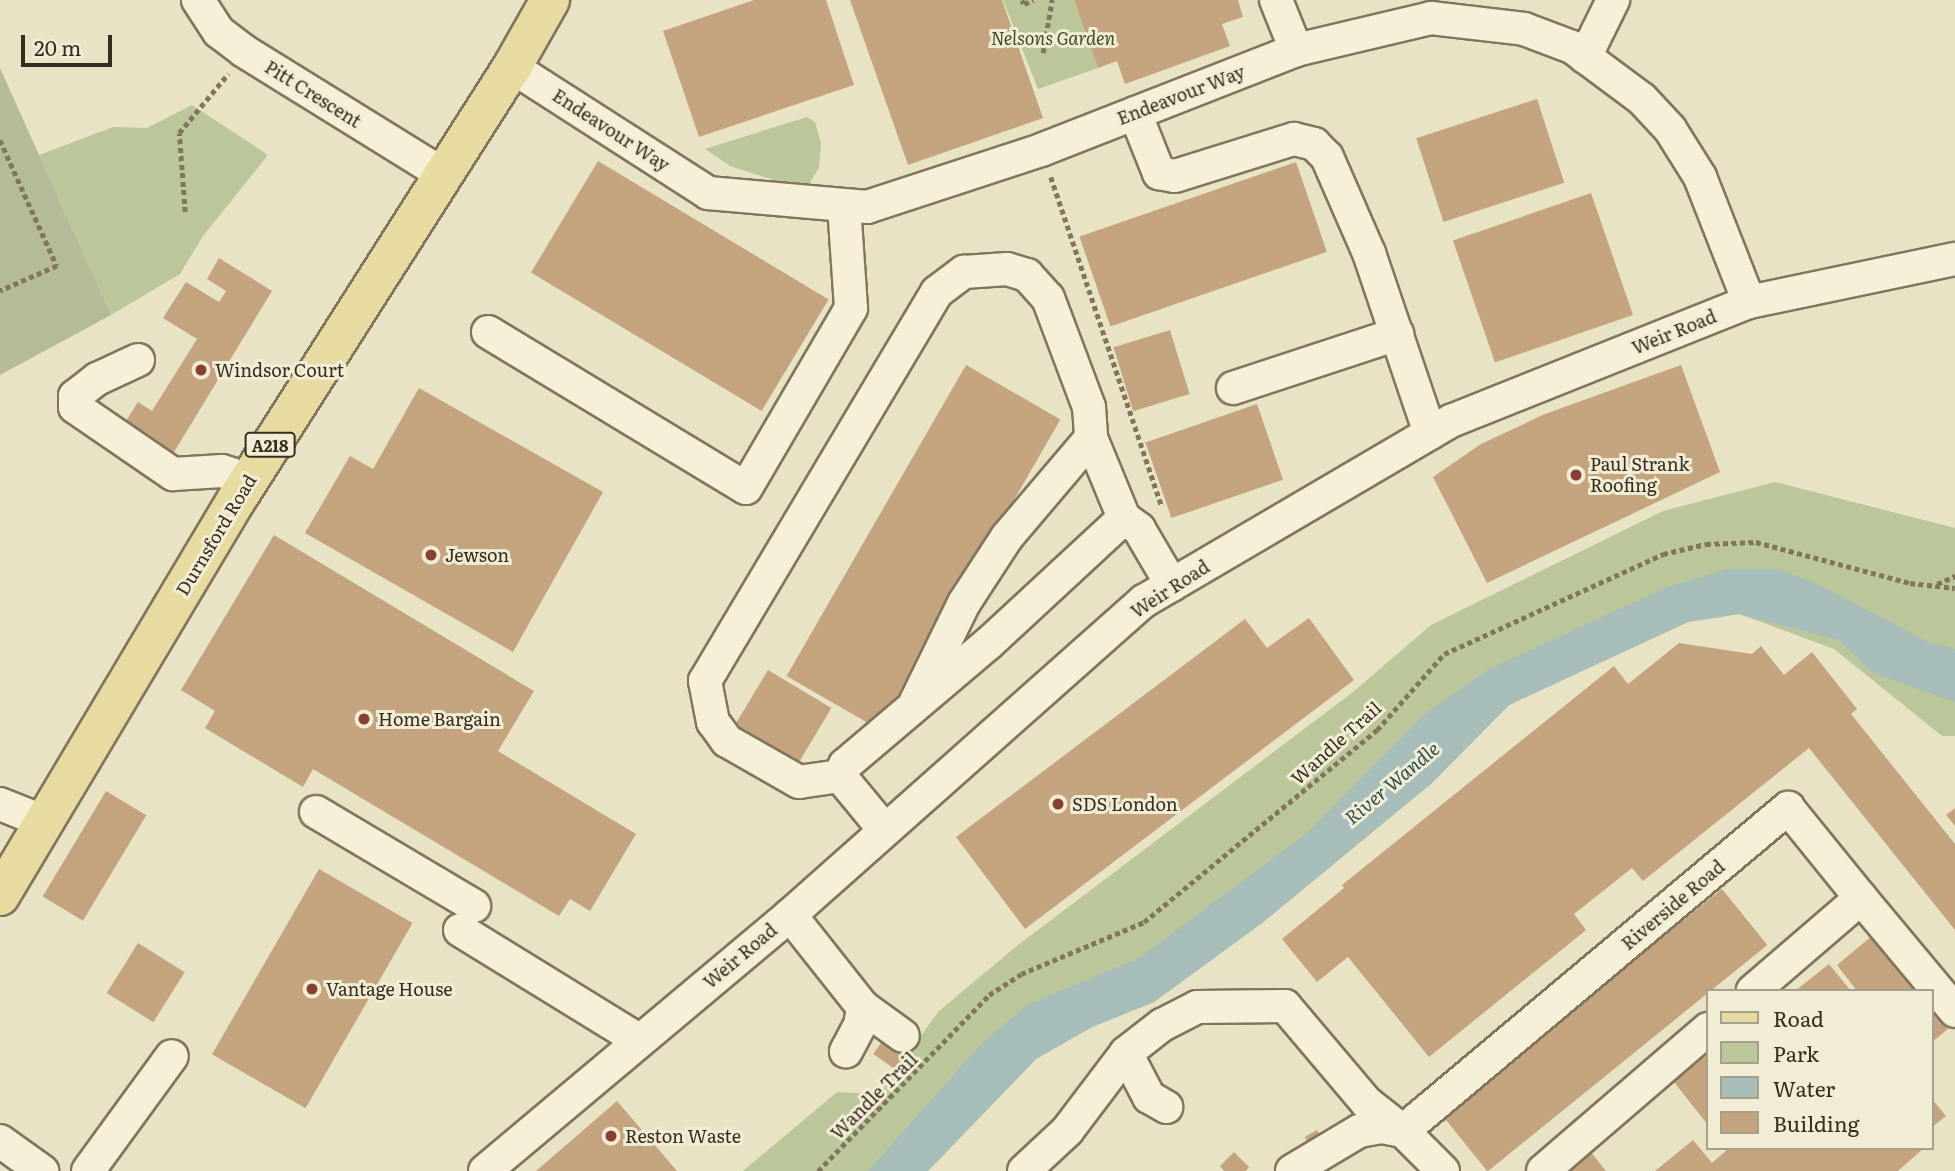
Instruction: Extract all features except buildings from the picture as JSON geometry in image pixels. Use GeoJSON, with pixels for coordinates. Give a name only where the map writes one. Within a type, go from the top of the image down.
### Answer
{"type":"FeatureCollection","features":[{"type":"Feature","properties":{"kind":"main road","name":"Durnsford Road"},"geometry":{"type":"LineString","coordinates":[[0,896],[250,480],[441,173],[512,67],[550,0]]}},
{"type":"Feature","properties":{"kind":"street","name":"Pitt Crescent"},"geometry":{"type":"LineString","coordinates":[[198,0],[219,32],[244,51],[441,173]]}},
{"type":"Feature","properties":{"kind":"street"},"geometry":{"type":"LineString","coordinates":[[1276,0],[1296,50]]}},
{"type":"Feature","properties":{"kind":"street"},"geometry":{"type":"LineString","coordinates":[[1585,57],[1613,0]]}},
{"type":"Feature","properties":{"kind":"street","name":"Endeavour Way"},"geometry":{"type":"LineString","coordinates":[[512,67],[708,193],[867,207],[1041,150],[1296,50],[1430,18],[1524,29],[1585,57],[1642,99],[1671,130],[1699,177],[1749,302]]}},
{"type":"Feature","properties":{"kind":"street"},"geometry":{"type":"LineString","coordinates":[[1135,113],[1159,173],[1175,176],[1274,142],[1294,139],[1314,144],[1327,157],[1369,253],[1430,433]]}},
{"type":"Feature","properties":{"kind":"street"},"geometry":{"type":"LineString","coordinates":[[488,332],[746,488],[851,308],[844,206]]}},
{"type":"Feature","properties":{"kind":"street","name":"Weir Road"},"geometry":{"type":"LineString","coordinates":[[485,1171],[790,915],[883,828],[1144,601],[1430,433],[1749,302],[1955,259]]}},
{"type":"Feature","properties":{"kind":"street"},"geometry":{"type":"LineString","coordinates":[[840,776],[799,782],[727,741],[713,722],[705,681],[834,461],[949,279],[964,272],[1007,269],[1040,286],[1089,407],[1091,438],[1124,518],[1139,529],[1172,585]]}},
{"type":"Feature","properties":{"kind":"street"},"geometry":{"type":"LineString","coordinates":[[1233,388],[1397,334]]}},
{"type":"Feature","properties":{"kind":"street"},"geometry":{"type":"LineString","coordinates":[[138,360],[97,379],[75,396],[75,407],[173,474],[222,471],[250,480]]}},
{"type":"Feature","properties":{"kind":"street"},"geometry":{"type":"LineString","coordinates":[[915,703],[964,603],[1007,537],[1091,438]]}},
{"type":"Feature","properties":{"kind":"street"},"geometry":{"type":"LineString","coordinates":[[840,776],[845,765],[989,643],[1124,518]]}},
{"type":"Feature","properties":{"kind":"street"},"geometry":{"type":"LineString","coordinates":[[840,776],[883,828]]}},
{"type":"Feature","properties":{"kind":"street"},"geometry":{"type":"LineString","coordinates":[[0,804],[45,822]]}},
{"type":"Feature","properties":{"kind":"street","name":"Riverside Road"},"geometry":{"type":"LineString","coordinates":[[1403,1131],[1788,808],[1861,898]]}},
{"type":"Feature","properties":{"kind":"street"},"geometry":{"type":"LineString","coordinates":[[316,812],[639,1040]]}},
{"type":"Feature","properties":{"kind":"street"},"geometry":{"type":"LineString","coordinates":[[1755,989],[1861,898],[1955,1012]]}},
{"type":"Feature","properties":{"kind":"street"},"geometry":{"type":"LineString","coordinates":[[790,915],[863,1007],[903,1036]]}},
{"type":"Feature","properties":{"kind":"street"},"geometry":{"type":"LineString","coordinates":[[1024,1171],[1066,1131],[1126,1053],[1162,1025],[1198,1007],[1285,1006],[1367,1102],[1403,1131],[1443,1171]]}},
{"type":"Feature","properties":{"kind":"street"},"geometry":{"type":"LineString","coordinates":[[846,1051],[860,1025],[863,1007]]}},
{"type":"Feature","properties":{"kind":"street"},"geometry":{"type":"LineString","coordinates":[[1543,1171],[1706,1031]]}},
{"type":"Feature","properties":{"kind":"street"},"geometry":{"type":"LineString","coordinates":[[1126,1053],[1149,1097],[1166,1107]]}},
{"type":"Feature","properties":{"kind":"street"},"geometry":{"type":"LineString","coordinates":[[88,1171],[172,1056]]}},
{"type":"Feature","properties":{"kind":"street"},"geometry":{"type":"LineString","coordinates":[[1292,1171],[1359,1131],[1382,1127],[1403,1131]]}},
{"type":"Feature","properties":{"kind":"street"},"geometry":{"type":"LineString","coordinates":[[0,1141],[42,1171]]}},
{"type":"Feature","properties":{"kind":"path"},"geometry":{"type":"LineString","coordinates":[[1022,0],[1024,4],[1033,0]]}},
{"type":"Feature","properties":{"kind":"path"},"geometry":{"type":"LineString","coordinates":[[1043,53],[1052,0]]}},
{"type":"Feature","properties":{"kind":"path"},"geometry":{"type":"LineString","coordinates":[[185,212],[178,132],[244,51]]}},
{"type":"Feature","properties":{"kind":"path"},"geometry":{"type":"LineString","coordinates":[[0,140],[57,266],[0,291]]}},
{"type":"Feature","properties":{"kind":"path"},"geometry":{"type":"LineString","coordinates":[[1041,150],[1163,510]]}},
{"type":"Feature","properties":{"kind":"path","name":"Wandle Trail"},"geometry":{"type":"LineString","coordinates":[[818,1171],[989,995],[1021,974],[1116,938],[1164,908],[1377,730],[1444,654],[1663,554],[1706,544],[1756,542],[1934,586],[1955,588]]}},
{"type":"Feature","properties":{"kind":"path"},"geometry":{"type":"LineString","coordinates":[[1934,586],[1955,576]]}},
{"type":"Feature","properties":{"kind":"green space","name":"Nelsons Garden"},"geometry":{"type":"Polygon","coordinates":[[[1003,0],[1074,0],[1098,68],[1038,89],[1003,0]]]}},
{"type":"Feature","properties":{"kind":"green space"},"geometry":{"type":"Polygon","coordinates":[[[0,68],[111,315],[0,375],[0,68]]]}},
{"type":"Feature","properties":{"kind":"green space"},"geometry":{"type":"Polygon","coordinates":[[[192,105],[268,155],[203,236],[180,274],[111,315],[39,155],[113,127],[147,128],[192,105]]]}},
{"type":"Feature","properties":{"kind":"green space"},"geometry":{"type":"Polygon","coordinates":[[[807,117],[815,122],[821,143],[819,168],[805,190],[730,166],[705,149],[807,117]]]}},
{"type":"Feature","properties":{"kind":"green space"},"geometry":{"type":"Polygon","coordinates":[[[1775,482],[1955,528],[1955,736],[1942,736],[1834,649],[1739,614],[1688,622],[1509,705],[1432,783],[1262,923],[1154,1002],[1092,1027],[1036,1059],[928,1171],[743,1171],[837,1092],[878,1094],[939,1011],[1018,945],[1353,692],[1431,625],[1663,511],[1775,482]]]}},
{"type":"Feature","properties":{"kind":"water","name":"River Wandle"},"geometry":{"type":"Polygon","coordinates":[[[1728,569],[1777,569],[1816,583],[1928,642],[1955,649],[1955,702],[1873,673],[1839,640],[1739,614],[1688,622],[1509,705],[1432,783],[1262,923],[1154,1002],[1092,1027],[1036,1059],[928,1171],[868,1171],[982,1043],[1027,1005],[1139,958],[1307,833],[1425,714],[1489,669],[1667,587],[1728,569]]]}},
{"type":"Feature","properties":{"kind":"place","name":"Windsor Court"},"geometry":{"type":"Point","coordinates":[201,370]}},
{"type":"Feature","properties":{"kind":"place","name":"Paul Strank Roofing"},"geometry":{"type":"Point","coordinates":[1576,475]}},
{"type":"Feature","properties":{"kind":"place","name":"Jewson"},"geometry":{"type":"Point","coordinates":[431,555]}},
{"type":"Feature","properties":{"kind":"place","name":"Home Bargain"},"geometry":{"type":"Point","coordinates":[364,719]}},
{"type":"Feature","properties":{"kind":"place","name":"SDS London"},"geometry":{"type":"Point","coordinates":[1058,804]}},
{"type":"Feature","properties":{"kind":"place","name":"Vantage House"},"geometry":{"type":"Point","coordinates":[312,989]}},
{"type":"Feature","properties":{"kind":"place","name":"Reston Waste"},"geometry":{"type":"Point","coordinates":[611,1136]}}]}
